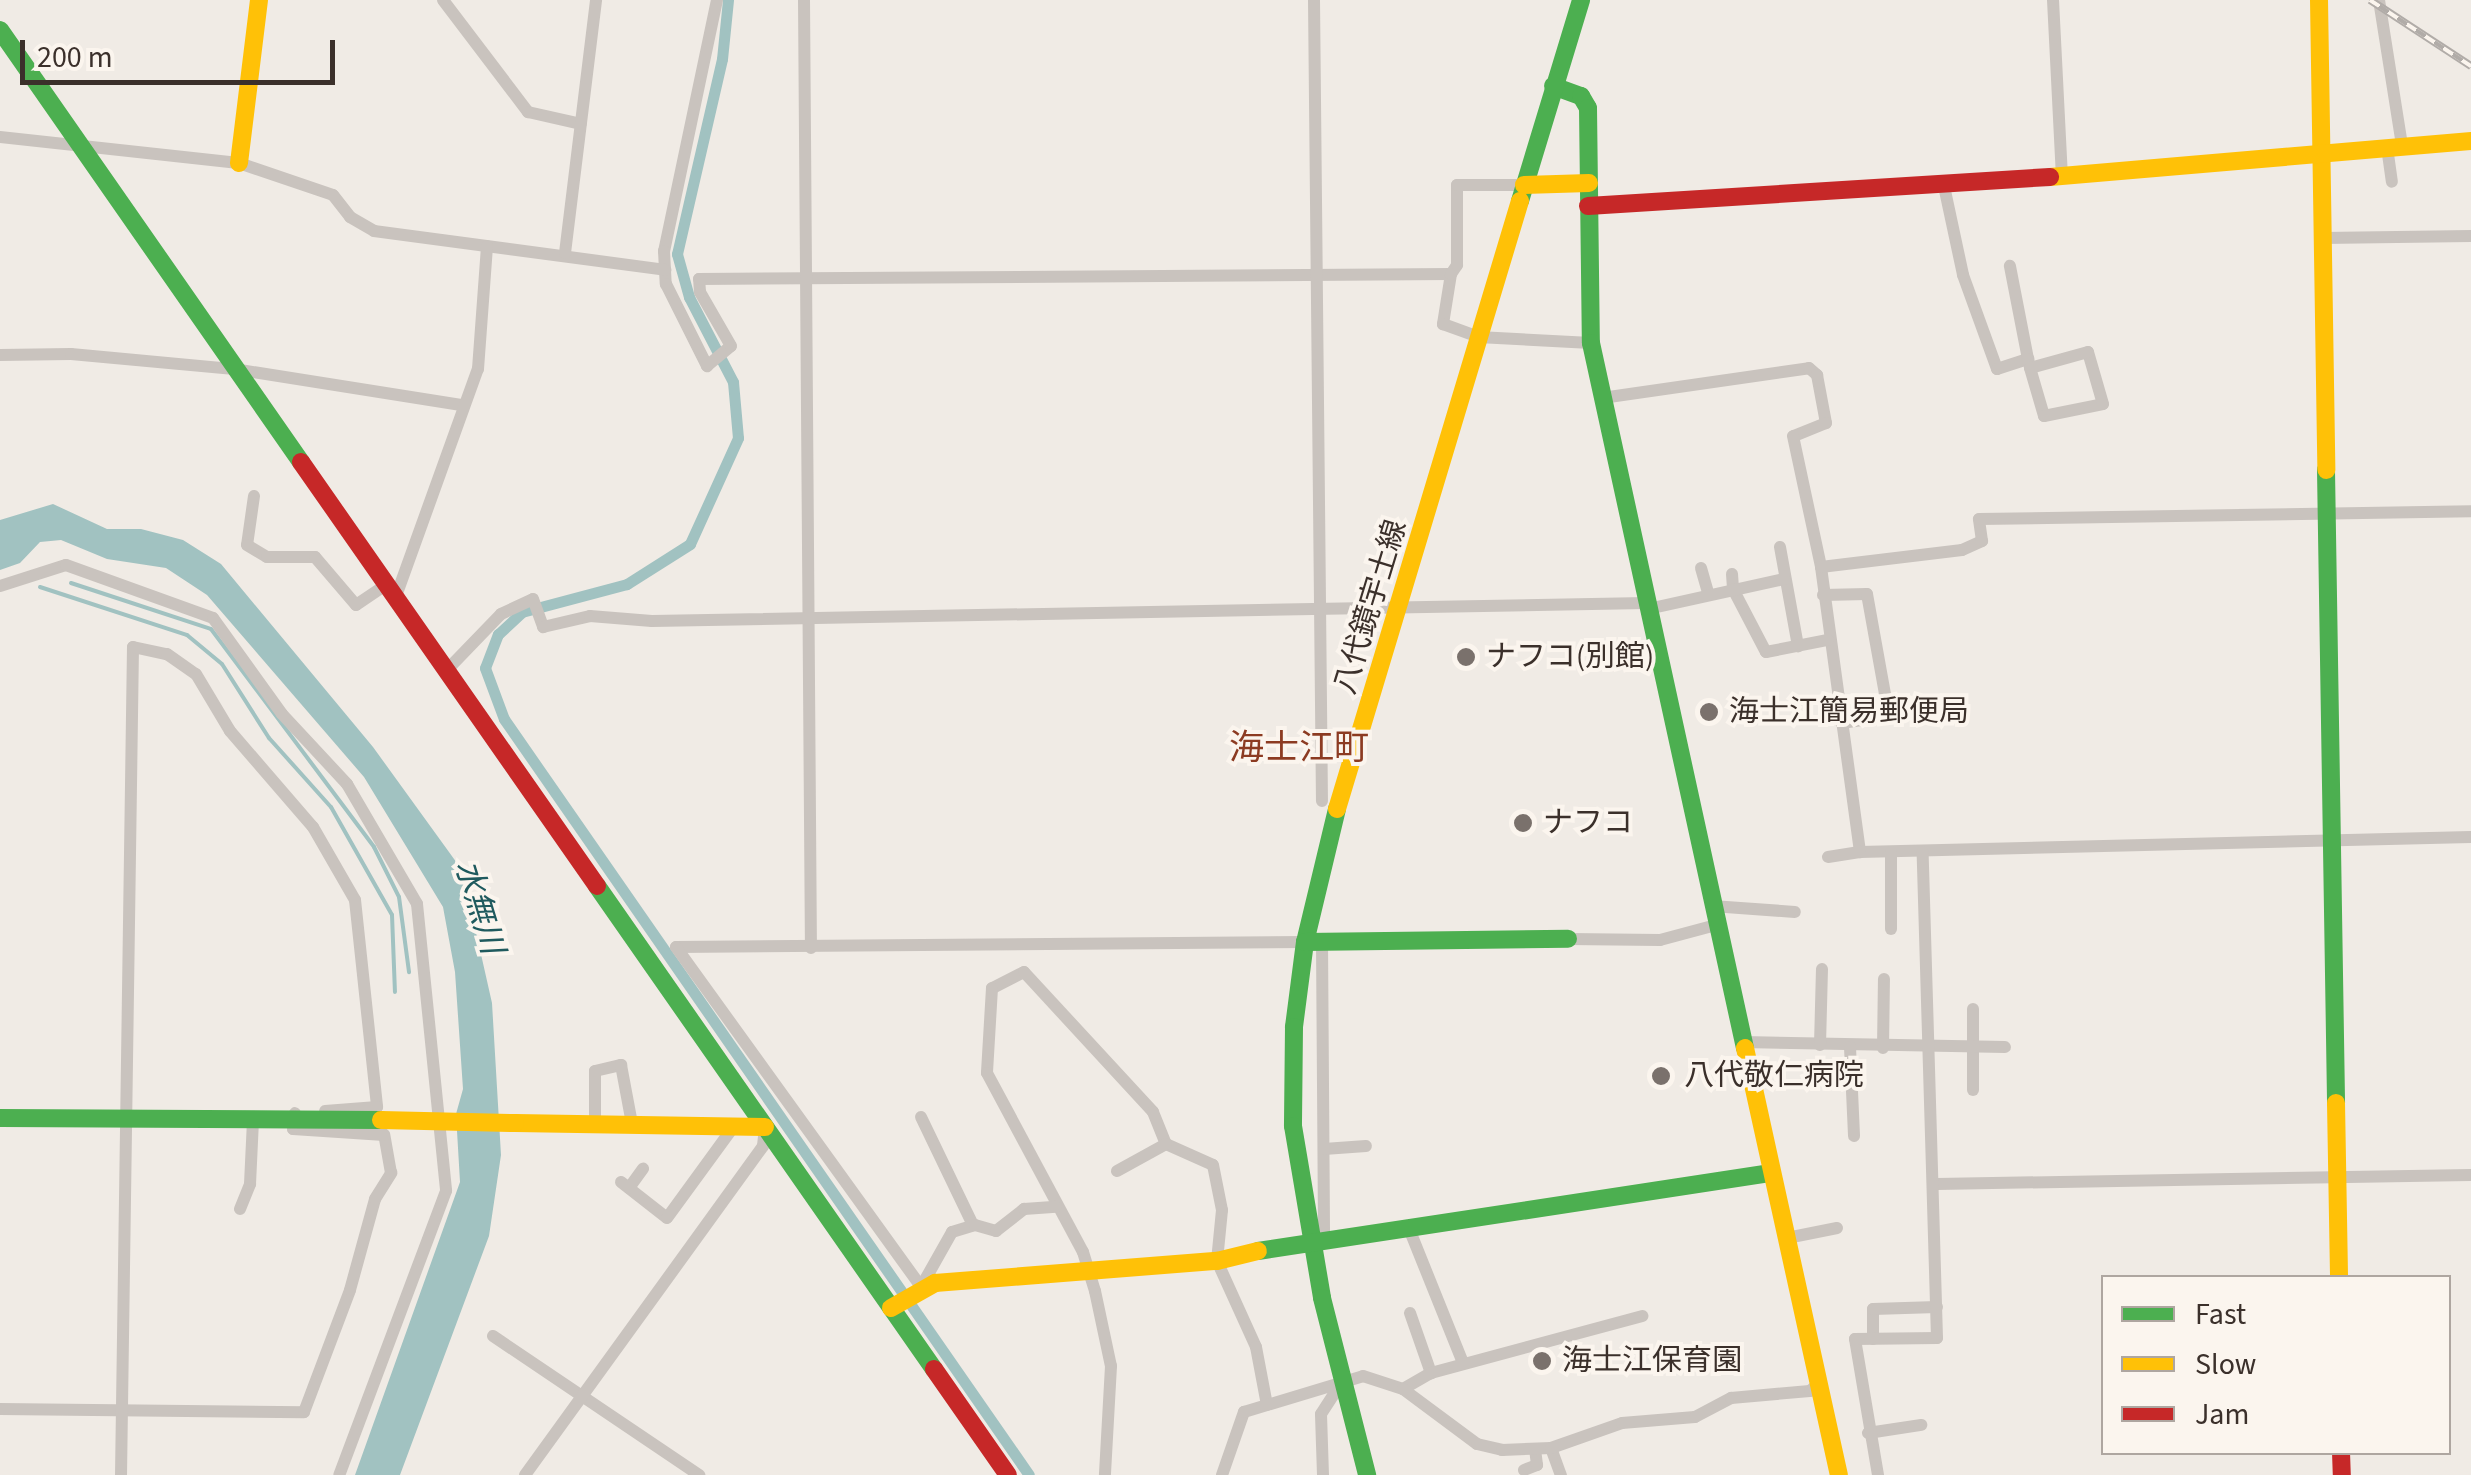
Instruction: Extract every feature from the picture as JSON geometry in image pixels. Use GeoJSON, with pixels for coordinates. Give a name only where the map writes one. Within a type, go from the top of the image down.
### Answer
{"type":"FeatureCollection","features":[{"type":"Feature","properties":{"kind":"street"},"geometry":{"type":"LineString","coordinates":[[238,163],[259,0]]}},
{"type":"Feature","properties":{"kind":"street"},"geometry":{"type":"LineString","coordinates":[[443,0],[528,112],[581,124]]}},
{"type":"Feature","properties":{"kind":"street"},"geometry":{"type":"LineString","coordinates":[[566,252],[596,0]]}},
{"type":"Feature","properties":{"kind":"street"},"geometry":{"type":"LineString","coordinates":[[717,0],[669,221],[665,270],[708,366],[731,352],[700,292],[699,279],[807,283],[1451,274]]}},
{"type":"Feature","properties":{"kind":"street"},"geometry":{"type":"LineString","coordinates":[[804,0],[812,948]]}},
{"type":"Feature","properties":{"kind":"street"},"geometry":{"type":"LineString","coordinates":[[1314,0],[1322,801]]}},
{"type":"Feature","properties":{"kind":"street","name":"八代鏡宇土線"},"geometry":{"type":"LineString","coordinates":[[1367,1475],[1342,1382],[1293,1126],[1294,1027],[1349,772],[1582,0]]}},
{"type":"Feature","properties":{"kind":"street"},"geometry":{"type":"LineString","coordinates":[[2053,0],[2062,176]]}},
{"type":"Feature","properties":{"kind":"street"},"geometry":{"type":"LineString","coordinates":[[2319,0],[2339,1275]]}},
{"type":"Feature","properties":{"kind":"street"},"geometry":{"type":"LineString","coordinates":[[2379,0],[2395,146],[2392,182]]}},
{"type":"Feature","properties":{"kind":"street"},"geometry":{"type":"LineString","coordinates":[[0,30],[1006,1474]]}},
{"type":"Feature","properties":{"kind":"street"},"geometry":{"type":"LineString","coordinates":[[1554,86],[1581,96],[1588,108],[1592,343],[1602,398],[1839,1475]]}},
{"type":"Feature","properties":{"kind":"street"},"geometry":{"type":"LineString","coordinates":[[0,137],[81,149],[238,163],[332,195],[350,218],[374,231],[566,252],[665,270]]}},
{"type":"Feature","properties":{"kind":"street"},"geometry":{"type":"LineString","coordinates":[[1588,206],[1944,186],[2471,141]]}},
{"type":"Feature","properties":{"kind":"street"},"geometry":{"type":"LineString","coordinates":[[1588,182],[1457,185],[1443,324],[1478,337],[1592,343]]}},
{"type":"Feature","properties":{"kind":"street"},"geometry":{"type":"LineString","coordinates":[[1944,186],[1963,275],[1998,369],[2029,364],[2088,352],[2103,404],[2044,416],[2029,364],[2010,266]]}},
{"type":"Feature","properties":{"kind":"street"},"geometry":{"type":"LineString","coordinates":[[2322,238],[2471,236]]}},
{"type":"Feature","properties":{"kind":"street"},"geometry":{"type":"LineString","coordinates":[[254,496],[247,545],[267,558],[315,556],[356,605],[390,592],[478,369],[487,246]]}},
{"type":"Feature","properties":{"kind":"street"},"geometry":{"type":"LineString","coordinates":[[0,355],[71,354],[234,369],[462,405]]}},
{"type":"Feature","properties":{"kind":"street"},"geometry":{"type":"LineString","coordinates":[[1602,398],[1810,368],[1822,383],[1826,422],[1793,436],[1821,567],[1860,852]]}},
{"type":"Feature","properties":{"kind":"street"},"geometry":{"type":"LineString","coordinates":[[1821,567],[1962,550],[1982,542],[1979,519],[2471,511]]}},
{"type":"Feature","properties":{"kind":"street"},"geometry":{"type":"LineString","coordinates":[[1780,547],[1798,646]]}},
{"type":"Feature","properties":{"kind":"street"},"geometry":{"type":"LineString","coordinates":[[0,586],[66,566],[213,618],[282,714],[347,784],[408,880],[420,924],[446,1191],[339,1475]]}},
{"type":"Feature","properties":{"kind":"street"},"geometry":{"type":"LineString","coordinates":[[1702,568],[1708,594]]}},
{"type":"Feature","properties":{"kind":"street"},"geometry":{"type":"LineString","coordinates":[[1732,574],[1733,589],[1766,652],[1828,640]]}},
{"type":"Feature","properties":{"kind":"street"},"geometry":{"type":"LineString","coordinates":[[446,671],[501,614],[534,598],[543,628],[590,616],[1319,608],[1403,602],[1647,606],[1785,579]]}},
{"type":"Feature","properties":{"kind":"street"},"geometry":{"type":"LineString","coordinates":[[1823,595],[1867,594],[1889,716],[1842,723]]}},
{"type":"Feature","properties":{"kind":"street"},"geometry":{"type":"LineString","coordinates":[[0,1409],[122,1410],[304,1412],[350,1290],[375,1199],[391,1172],[384,1135],[293,1128],[291,1120],[296,1112],[377,1106],[355,900],[313,827],[230,731],[196,674],[167,654],[133,648],[128,1120],[122,1410],[121,1475]]}},
{"type":"Feature","properties":{"kind":"street"},"geometry":{"type":"LineString","coordinates":[[1319,763],[1349,772]]}},
{"type":"Feature","properties":{"kind":"street"},"geometry":{"type":"LineString","coordinates":[[1828,857],[1860,852],[2471,838]]}},
{"type":"Feature","properties":{"kind":"street"},"geometry":{"type":"LineString","coordinates":[[1891,852],[1891,929]]}},
{"type":"Feature","properties":{"kind":"street"},"geometry":{"type":"LineString","coordinates":[[1878,1475],[1855,1339],[1937,1338],[1937,1184],[1926,1050],[1923,852]]}},
{"type":"Feature","properties":{"kind":"street"},"geometry":{"type":"LineString","coordinates":[[921,1287],[676,947],[1660,940],[1714,916],[1795,912]]}},
{"type":"Feature","properties":{"kind":"street"},"geometry":{"type":"LineString","coordinates":[[1313,942],[1324,1148],[1317,1238]]}},
{"type":"Feature","properties":{"kind":"street"},"geometry":{"type":"LineString","coordinates":[[1032,946],[1024,972],[992,988],[987,1074],[1087,1270],[1111,1366],[1106,1475]]}},
{"type":"Feature","properties":{"kind":"street"},"geometry":{"type":"LineString","coordinates":[[1820,1045],[1822,969]]}},
{"type":"Feature","properties":{"kind":"street"},"geometry":{"type":"LineString","coordinates":[[1024,972],[1153,1112],[1166,1144],[1213,1165],[1222,1210],[1218,1260],[1256,1347],[1267,1405]]}},
{"type":"Feature","properties":{"kind":"street"},"geometry":{"type":"LineString","coordinates":[[1883,1048],[1884,980]]}},
{"type":"Feature","properties":{"kind":"street"},"geometry":{"type":"LineString","coordinates":[[1973,1009],[1973,1090]]}},
{"type":"Feature","properties":{"kind":"street"},"geometry":{"type":"LineString","coordinates":[[1742,1042],[1926,1050],[2004,1047]]}},
{"type":"Feature","properties":{"kind":"street"},"geometry":{"type":"LineString","coordinates":[[1850,1048],[1854,1136]]}},
{"type":"Feature","properties":{"kind":"street"},"geometry":{"type":"LineString","coordinates":[[595,1124],[596,1071],[621,1065],[632,1124]]}},
{"type":"Feature","properties":{"kind":"street"},"geometry":{"type":"LineString","coordinates":[[920,1117],[973,1225]]}},
{"type":"Feature","properties":{"kind":"street"},"geometry":{"type":"LineString","coordinates":[[0,1118],[765,1127]]}},
{"type":"Feature","properties":{"kind":"street"},"geometry":{"type":"LineString","coordinates":[[240,1208],[250,1184],[254,1120]]}},
{"type":"Feature","properties":{"kind":"street"},"geometry":{"type":"LineString","coordinates":[[643,1169],[625,1185],[667,1218],[734,1126]]}},
{"type":"Feature","properties":{"kind":"street"},"geometry":{"type":"LineString","coordinates":[[525,1475],[763,1146],[765,1127]]}},
{"type":"Feature","properties":{"kind":"street"},"geometry":{"type":"LineString","coordinates":[[1117,1171],[1166,1144]]}},
{"type":"Feature","properties":{"kind":"street"},"geometry":{"type":"LineString","coordinates":[[1324,1148],[1366,1146]]}},
{"type":"Feature","properties":{"kind":"street"},"geometry":{"type":"LineString","coordinates":[[921,1287],[1218,1260],[1317,1238],[1410,1232],[1771,1173]]}},
{"type":"Feature","properties":{"kind":"street"},"geometry":{"type":"LineString","coordinates":[[1937,1184],[2471,1175]]}},
{"type":"Feature","properties":{"kind":"street"},"geometry":{"type":"LineString","coordinates":[[891,1308],[921,1287],[952,1232],[973,1225],[996,1232],[1024,1209],[1056,1207]]}},
{"type":"Feature","properties":{"kind":"street"},"geometry":{"type":"LineString","coordinates":[[1787,1238],[1838,1228]]}},
{"type":"Feature","properties":{"kind":"street"},"geometry":{"type":"LineString","coordinates":[[1410,1232],[1464,1364]]}},
{"type":"Feature","properties":{"kind":"street"},"geometry":{"type":"LineString","coordinates":[[1873,1339],[1870,1306],[1936,1307]]}},
{"type":"Feature","properties":{"kind":"street"},"geometry":{"type":"LineString","coordinates":[[1410,1313],[1431,1373]]}},
{"type":"Feature","properties":{"kind":"street"},"geometry":{"type":"LineString","coordinates":[[1403,1389],[1431,1373],[1642,1316]]}},
{"type":"Feature","properties":{"kind":"street"},"geometry":{"type":"LineString","coordinates":[[493,1336],[586,1394],[698,1475]]}},
{"type":"Feature","properties":{"kind":"street"},"geometry":{"type":"LineString","coordinates":[[1222,1475],[1244,1412],[1342,1382],[1380,1378],[1403,1389],[1476,1444],[1534,1449],[1550,1448],[1622,1423],[1695,1417],[1731,1398],[1810,1391],[1819,1383]]}},
{"type":"Feature","properties":{"kind":"street"},"geometry":{"type":"LineString","coordinates":[[1323,1475],[1321,1414],[1342,1382]]}},
{"type":"Feature","properties":{"kind":"street"},"geometry":{"type":"LineString","coordinates":[[1868,1433],[1921,1424]]}},
{"type":"Feature","properties":{"kind":"street"},"geometry":{"type":"LineString","coordinates":[[1550,1448],[1561,1475]]}},
{"type":"Feature","properties":{"kind":"street"},"geometry":{"type":"LineString","coordinates":[[1524,1470],[1538,1466],[1534,1449]]}},
{"type":"Feature","properties":{"kind":"water"},"geometry":{"type":"Polygon","coordinates":[[[53,504],[107,529],[141,529],[183,540],[221,564],[373,747],[462,870],[492,1003],[501,1155],[489,1236],[400,1475],[355,1475],[460,1182],[456,1114],[463,1089],[455,972],[443,907],[364,777],[207,595],[166,568],[107,559],[61,540],[40,542],[20,563],[0,570],[0,520],[53,504]]]}},
{"type":"Feature","properties":{"kind":"waterway"},"geometry":{"type":"LineString","coordinates":[[728,0],[722,59],[677,254],[689,297],[733,382],[738,438],[690,544],[627,584],[522,612],[498,634],[485,668],[504,719],[1029,1475]]}},
{"type":"Feature","properties":{"kind":"waterway"},"geometry":{"type":"LineString","coordinates":[[71,583],[211,629],[374,847],[399,897],[409,972]]}},
{"type":"Feature","properties":{"kind":"waterway"},"geometry":{"type":"LineString","coordinates":[[40,587],[187,635],[222,664],[269,738],[331,807],[392,915],[395,992]]}},
{"type":"Feature","properties":{"kind":"railway"},"geometry":{"type":"LineString","coordinates":[[2370,0],[2471,66]]}},
{"type":"Feature","properties":{"kind":"traffic: fast"},"geometry":{"type":"LineString","coordinates":[[1520,201],[1581,0]]}},
{"type":"Feature","properties":{"kind":"traffic: fast"},"geometry":{"type":"LineString","coordinates":[[0,30],[301,462]]}},
{"type":"Feature","properties":{"kind":"traffic: fast"},"geometry":{"type":"LineString","coordinates":[[1553,86],[1581,96],[1588,108],[1591,343],[1745,1048]]}},
{"type":"Feature","properties":{"kind":"traffic: fast"},"geometry":{"type":"LineString","coordinates":[[2326,470],[2336,1103]]}},
{"type":"Feature","properties":{"kind":"traffic: fast"},"geometry":{"type":"LineString","coordinates":[[1337,809],[1305,942],[1294,1027],[1293,1126],[1322,1298],[1367,1475]]}},
{"type":"Feature","properties":{"kind":"traffic: fast"},"geometry":{"type":"LineString","coordinates":[[597,886],[934,1369]]}},
{"type":"Feature","properties":{"kind":"traffic: fast"},"geometry":{"type":"LineString","coordinates":[[1305,942],[1568,939]]}},
{"type":"Feature","properties":{"kind":"traffic: fast"},"geometry":{"type":"LineString","coordinates":[[0,1118],[381,1120]]}},
{"type":"Feature","properties":{"kind":"traffic: fast"},"geometry":{"type":"LineString","coordinates":[[1258,1251],[1771,1173]]}},
{"type":"Feature","properties":{"kind":"traffic: slow"},"geometry":{"type":"LineString","coordinates":[[239,163],[259,0]]}},
{"type":"Feature","properties":{"kind":"traffic: slow"},"geometry":{"type":"LineString","coordinates":[[2319,0],[2326,470]]}},
{"type":"Feature","properties":{"kind":"traffic: slow"},"geometry":{"type":"LineString","coordinates":[[2050,177],[2471,141]]}},
{"type":"Feature","properties":{"kind":"traffic: slow"},"geometry":{"type":"LineString","coordinates":[[1524,185],[1589,183]]}},
{"type":"Feature","properties":{"kind":"traffic: slow"},"geometry":{"type":"LineString","coordinates":[[1337,809],[1520,201]]}},
{"type":"Feature","properties":{"kind":"traffic: slow"},"geometry":{"type":"LineString","coordinates":[[1745,1048],[1839,1475]]}},
{"type":"Feature","properties":{"kind":"traffic: slow"},"geometry":{"type":"LineString","coordinates":[[2336,1103],[2339,1275]]}},
{"type":"Feature","properties":{"kind":"traffic: slow"},"geometry":{"type":"LineString","coordinates":[[381,1120],[515,1123]]}},
{"type":"Feature","properties":{"kind":"traffic: slow"},"geometry":{"type":"LineString","coordinates":[[515,1123],[765,1127]]}},
{"type":"Feature","properties":{"kind":"traffic: slow"},"geometry":{"type":"LineString","coordinates":[[891,1308],[935,1283],[1217,1261],[1258,1251]]}},
{"type":"Feature","properties":{"kind":"traffic: jam"},"geometry":{"type":"LineString","coordinates":[[1588,206],[2050,177]]}},
{"type":"Feature","properties":{"kind":"traffic: jam"},"geometry":{"type":"LineString","coordinates":[[301,462],[597,886]]}},
{"type":"Feature","properties":{"kind":"traffic: jam"},"geometry":{"type":"LineString","coordinates":[[934,1369],[1008,1475]]}},
{"type":"Feature","properties":{"kind":"traffic: jam"},"geometry":{"type":"LineString","coordinates":[[2341,1455],[2342,1475]]}},
{"type":"Feature","properties":{"kind":"place","name":"ナフコ(別館)"},"geometry":{"type":"Point","coordinates":[1466,657]}},
{"type":"Feature","properties":{"kind":"place","name":"海士江簡易郵便局"},"geometry":{"type":"Point","coordinates":[1709,712]}},
{"type":"Feature","properties":{"kind":"place","name":"ナフコ"},"geometry":{"type":"Point","coordinates":[1523,823]}},
{"type":"Feature","properties":{"kind":"place","name":"八代敬仁病院"},"geometry":{"type":"Point","coordinates":[1661,1076]}},
{"type":"Feature","properties":{"kind":"place","name":"海士江保育園"},"geometry":{"type":"Point","coordinates":[1542,1361]}},
{"type":"Feature","properties":{"kind":"district","name":"海士江町"},"geometry":{"type":"Point","coordinates":[1299,748]}},
{"type":"Feature","properties":{"kind":"water label","name":"水無川"},"geometry":{"type":"Point","coordinates":[479,907]}}]}
